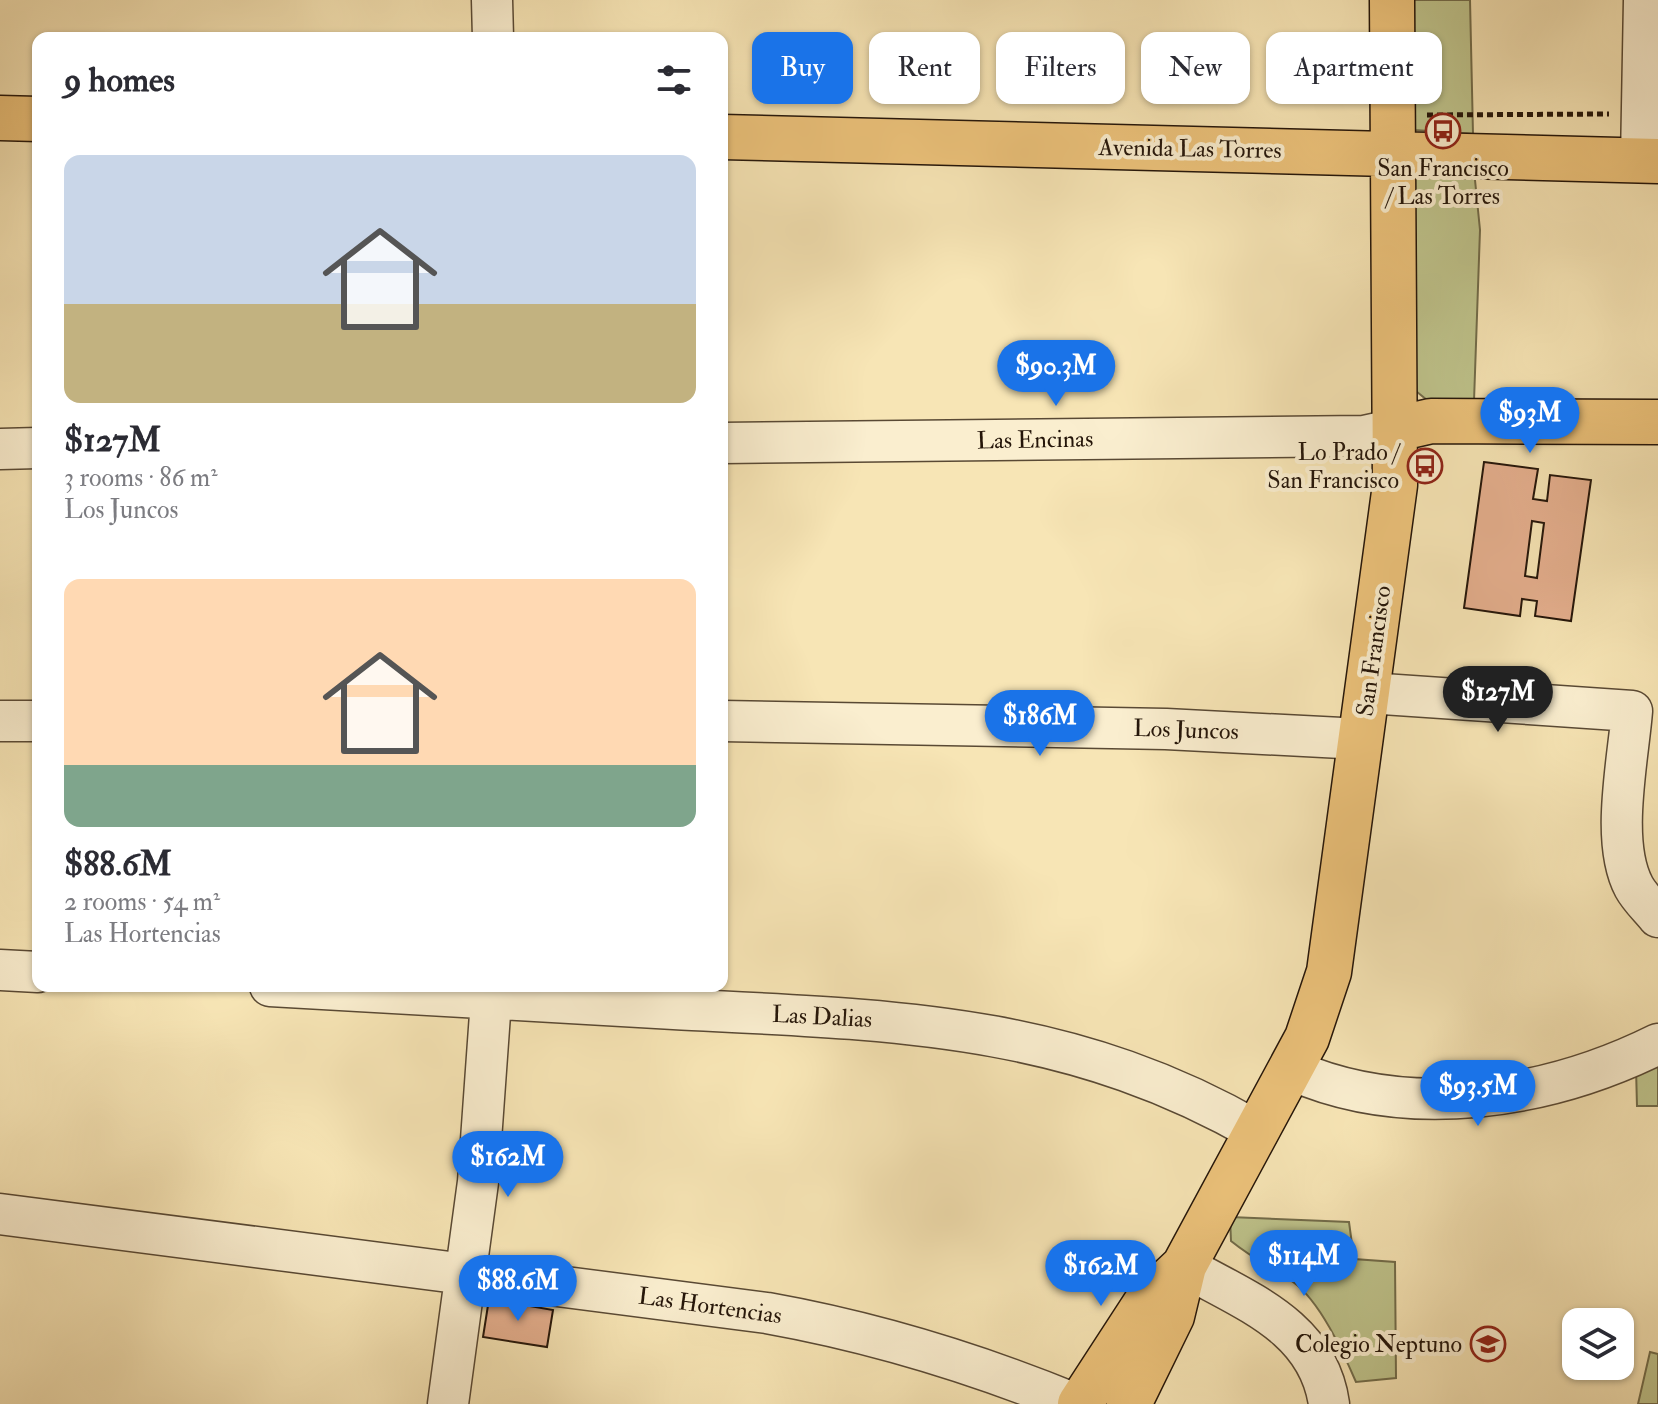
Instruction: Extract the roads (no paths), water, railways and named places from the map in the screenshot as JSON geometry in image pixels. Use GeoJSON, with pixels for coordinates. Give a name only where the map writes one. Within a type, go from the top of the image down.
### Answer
{"type":"FeatureCollection","features":[{"type":"Feature","properties":{"kind":"main road","name":"San Francisco"},"geometry":{"type":"LineString","coordinates":[[1129,1404],[1172,1316],[1184,1266],[1292,1070],[1307,1038],[1329,972],[1392,521],[1396,429],[1392,0]]}},
{"type":"Feature","properties":{"kind":"main road"},"geometry":{"type":"LineString","coordinates":[[0,118],[32,119]]}},
{"type":"Feature","properties":{"kind":"main road","name":"Avenida Las Torres"},"geometry":{"type":"LineString","coordinates":[[728,137],[1395,134],[1650,161]]}},
{"type":"Feature","properties":{"kind":"main road"},"geometry":{"type":"LineString","coordinates":[[1396,429],[1431,421],[1658,422]]}},
{"type":"Feature","properties":{"kind":"main road","name":"San Francisco"},"geometry":{"type":"LineString","coordinates":[[1077,1404],[1147,1301],[1184,1266]]}},
{"type":"Feature","properties":{"kind":"street"},"geometry":{"type":"LineString","coordinates":[[492,0],[493,32]]}},
{"type":"Feature","properties":{"kind":"street"},"geometry":{"type":"LineString","coordinates":[[1644,0],[1642,113],[1650,161]]}},
{"type":"Feature","properties":{"kind":"street","name":"Las Encinas"},"geometry":{"type":"LineString","coordinates":[[728,443],[1364,436],[1396,429]]}},
{"type":"Feature","properties":{"kind":"street"},"geometry":{"type":"LineString","coordinates":[[0,449],[32,448]]}},
{"type":"Feature","properties":{"kind":"street"},"geometry":{"type":"LineString","coordinates":[[1368,693],[1632,711],[1623,819],[1625,859],[1635,889],[1658,917]]}},
{"type":"Feature","properties":{"kind":"street"},"geometry":{"type":"LineString","coordinates":[[0,721],[32,721]]}},
{"type":"Feature","properties":{"kind":"street","name":"Los Juncos"},"geometry":{"type":"LineString","coordinates":[[728,721],[1282,732],[1361,739]]}},
{"type":"Feature","properties":{"kind":"street"},"geometry":{"type":"LineString","coordinates":[[0,970],[32,972]]}},
{"type":"Feature","properties":{"kind":"street"},"geometry":{"type":"LineString","coordinates":[[448,1404],[468,1273],[492,992]]}},
{"type":"Feature","properties":{"kind":"street","name":"Las Dalias"},"geometry":{"type":"LineString","coordinates":[[492,992],[854,1018],[980,1033],[1122,1067],[1186,1092],[1258,1132]]}},
{"type":"Feature","properties":{"kind":"street"},"geometry":{"type":"LineString","coordinates":[[1292,1070],[1350,1091],[1417,1098],[1458,1097],[1499,1094],[1573,1078],[1658,1044]]}},
{"type":"Feature","properties":{"kind":"street","name":"Las Hortencias"},"geometry":{"type":"LineString","coordinates":[[0,1214],[468,1273],[816,1322],[965,1362],[1077,1404]]}},
{"type":"Feature","properties":{"kind":"street"},"geometry":{"type":"LineString","coordinates":[[1184,1266],[1293,1331],[1315,1359],[1329,1404]]}},
{"type":"Feature","properties":{"kind":"place","name":"San Francisco / Las Torres"},"geometry":{"type":"Point","coordinates":[1443,131]}},
{"type":"Feature","properties":{"kind":"place","name":"Lo Prado / San Francisco"},"geometry":{"type":"Point","coordinates":[1425,466]}},
{"type":"Feature","properties":{"kind":"place","name":"Colegio Neptuno"},"geometry":{"type":"Point","coordinates":[1488,1344]}}]}
